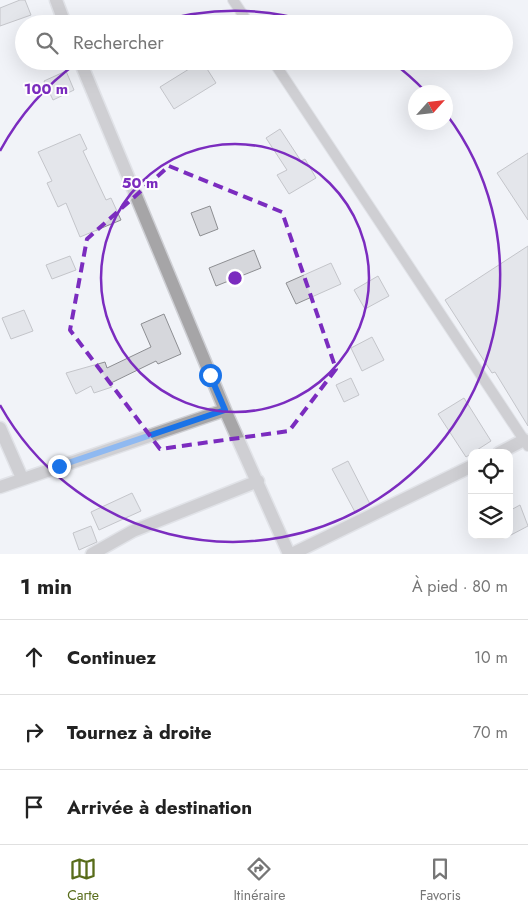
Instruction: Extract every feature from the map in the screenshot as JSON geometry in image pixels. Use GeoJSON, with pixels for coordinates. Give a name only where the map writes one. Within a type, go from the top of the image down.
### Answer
{"type":"FeatureCollection","features":[{"type":"Feature","properties":{"kind":"street"},"geometry":{"type":"LineString","coordinates":[[56,0],[62,15]]}},
{"type":"Feature","properties":{"kind":"street"},"geometry":{"type":"LineString","coordinates":[[84,70],[225,410],[291,554],[468,468]]}},
{"type":"Feature","properties":{"kind":"street"},"geometry":{"type":"LineString","coordinates":[[0,486],[225,410]]}},
{"type":"Feature","properties":{"kind":"street"},"geometry":{"type":"LineString","coordinates":[[0,428],[22,478]]}},
{"type":"Feature","properties":{"kind":"street"},"geometry":{"type":"LineString","coordinates":[[510,449],[526,443]]}},
{"type":"Feature","properties":{"kind":"street"},"geometry":{"type":"LineString","coordinates":[[92,554],[133,531],[258,481]]}},
{"type":"Feature","properties":{"kind":"lane"},"geometry":{"type":"LineString","coordinates":[[233,0],[243,15]]}},
{"type":"Feature","properties":{"kind":"lane"},"geometry":{"type":"LineString","coordinates":[[280,70],[526,443]]}},
{"type":"Feature","properties":{"kind":"highlighted area"},"geometry":{"type":"Polygon","coordinates":[[[169,166],[282,212],[336,369],[289,431],[160,449],[70,330],[87,239],[169,166]]]}},
{"type":"Feature","properties":{"kind":"building"},"geometry":{"type":"Polygon","coordinates":[[[20,0],[25,0],[31,15],[15,15],[15,21],[0,26],[0,8],[20,0]]]}},
{"type":"Feature","properties":{"kind":"building"},"geometry":{"type":"Polygon","coordinates":[[[187,70],[208,70],[216,83],[174,109],[160,87],[187,70]]]}},
{"type":"Feature","properties":{"kind":"building"},"geometry":{"type":"Polygon","coordinates":[[[66,71],[74,90],[53,100],[44,81],[66,71]]]}},
{"type":"Feature","properties":{"kind":"building"},"geometry":{"type":"Polygon","coordinates":[[[280,129],[301,161],[305,159],[316,178],[289,194],[277,175],[287,170],[266,138],[280,129]]]}},
{"type":"Feature","properties":{"kind":"building"},"geometry":{"type":"Polygon","coordinates":[[[80,134],[87,149],[83,151],[106,200],[111,198],[121,220],[80,237],[66,203],[58,207],[47,183],[52,181],[38,152],[80,134]]]}},
{"type":"Feature","properties":{"kind":"building"},"geometry":{"type":"Polygon","coordinates":[[[528,153],[528,220],[497,173],[528,153]]]}},
{"type":"Feature","properties":{"kind":"building"},"geometry":{"type":"Polygon","coordinates":[[[210,206],[218,229],[200,236],[191,213],[210,206]]]}},
{"type":"Feature","properties":{"kind":"building"},"geometry":{"type":"Polygon","coordinates":[[[528,246],[528,426],[495,372],[492,373],[445,300],[528,246]]]}},
{"type":"Feature","properties":{"kind":"building"},"geometry":{"type":"Polygon","coordinates":[[[254,250],[261,268],[216,286],[209,268],[254,250]]]}},
{"type":"Feature","properties":{"kind":"building"},"geometry":{"type":"Polygon","coordinates":[[[70,256],[76,270],[52,279],[46,265],[70,256]]]}},
{"type":"Feature","properties":{"kind":"building"},"geometry":{"type":"Polygon","coordinates":[[[331,263],[341,284],[296,304],[286,283],[331,263]]]}},
{"type":"Feature","properties":{"kind":"building"},"geometry":{"type":"Polygon","coordinates":[[[378,276],[389,296],[365,309],[354,290],[378,276]]]}},
{"type":"Feature","properties":{"kind":"building"},"geometry":{"type":"Polygon","coordinates":[[[24,310],[33,331],[11,339],[2,318],[24,310]]]}},
{"type":"Feature","properties":{"kind":"building"},"geometry":{"type":"Polygon","coordinates":[[[164,314],[181,354],[158,364],[156,361],[111,383],[112,387],[94,393],[91,386],[76,394],[66,373],[105,362],[107,368],[151,347],[141,324],[164,314]]]}},
{"type":"Feature","properties":{"kind":"building"},"geometry":{"type":"Polygon","coordinates":[[[372,337],[384,360],[362,371],[351,348],[372,337]]]}},
{"type":"Feature","properties":{"kind":"building"},"geometry":{"type":"Polygon","coordinates":[[[351,378],[359,395],[344,402],[336,385],[351,378]]]}},
{"type":"Feature","properties":{"kind":"building"},"geometry":{"type":"Polygon","coordinates":[[[464,398],[491,441],[478,449],[468,449],[468,456],[466,457],[438,414],[464,398]]]}},
{"type":"Feature","properties":{"kind":"building"},"geometry":{"type":"Polygon","coordinates":[[[348,461],[370,504],[355,512],[332,469],[348,461]]]}},
{"type":"Feature","properties":{"kind":"building"},"geometry":{"type":"Polygon","coordinates":[[[132,493],[141,511],[99,530],[91,512],[132,493]]]}},
{"type":"Feature","properties":{"kind":"building"},"geometry":{"type":"Polygon","coordinates":[[[520,505],[528,526],[513,534],[513,509],[520,505]]]}},
{"type":"Feature","properties":{"kind":"building"},"geometry":{"type":"Polygon","coordinates":[[[91,526],[97,542],[79,550],[73,533],[91,526]]]}},
{"type":"Feature","properties":{"kind":"route"},"geometry":{"type":"LineString","coordinates":[[59,466],[225,410],[210,375]]}}]}
